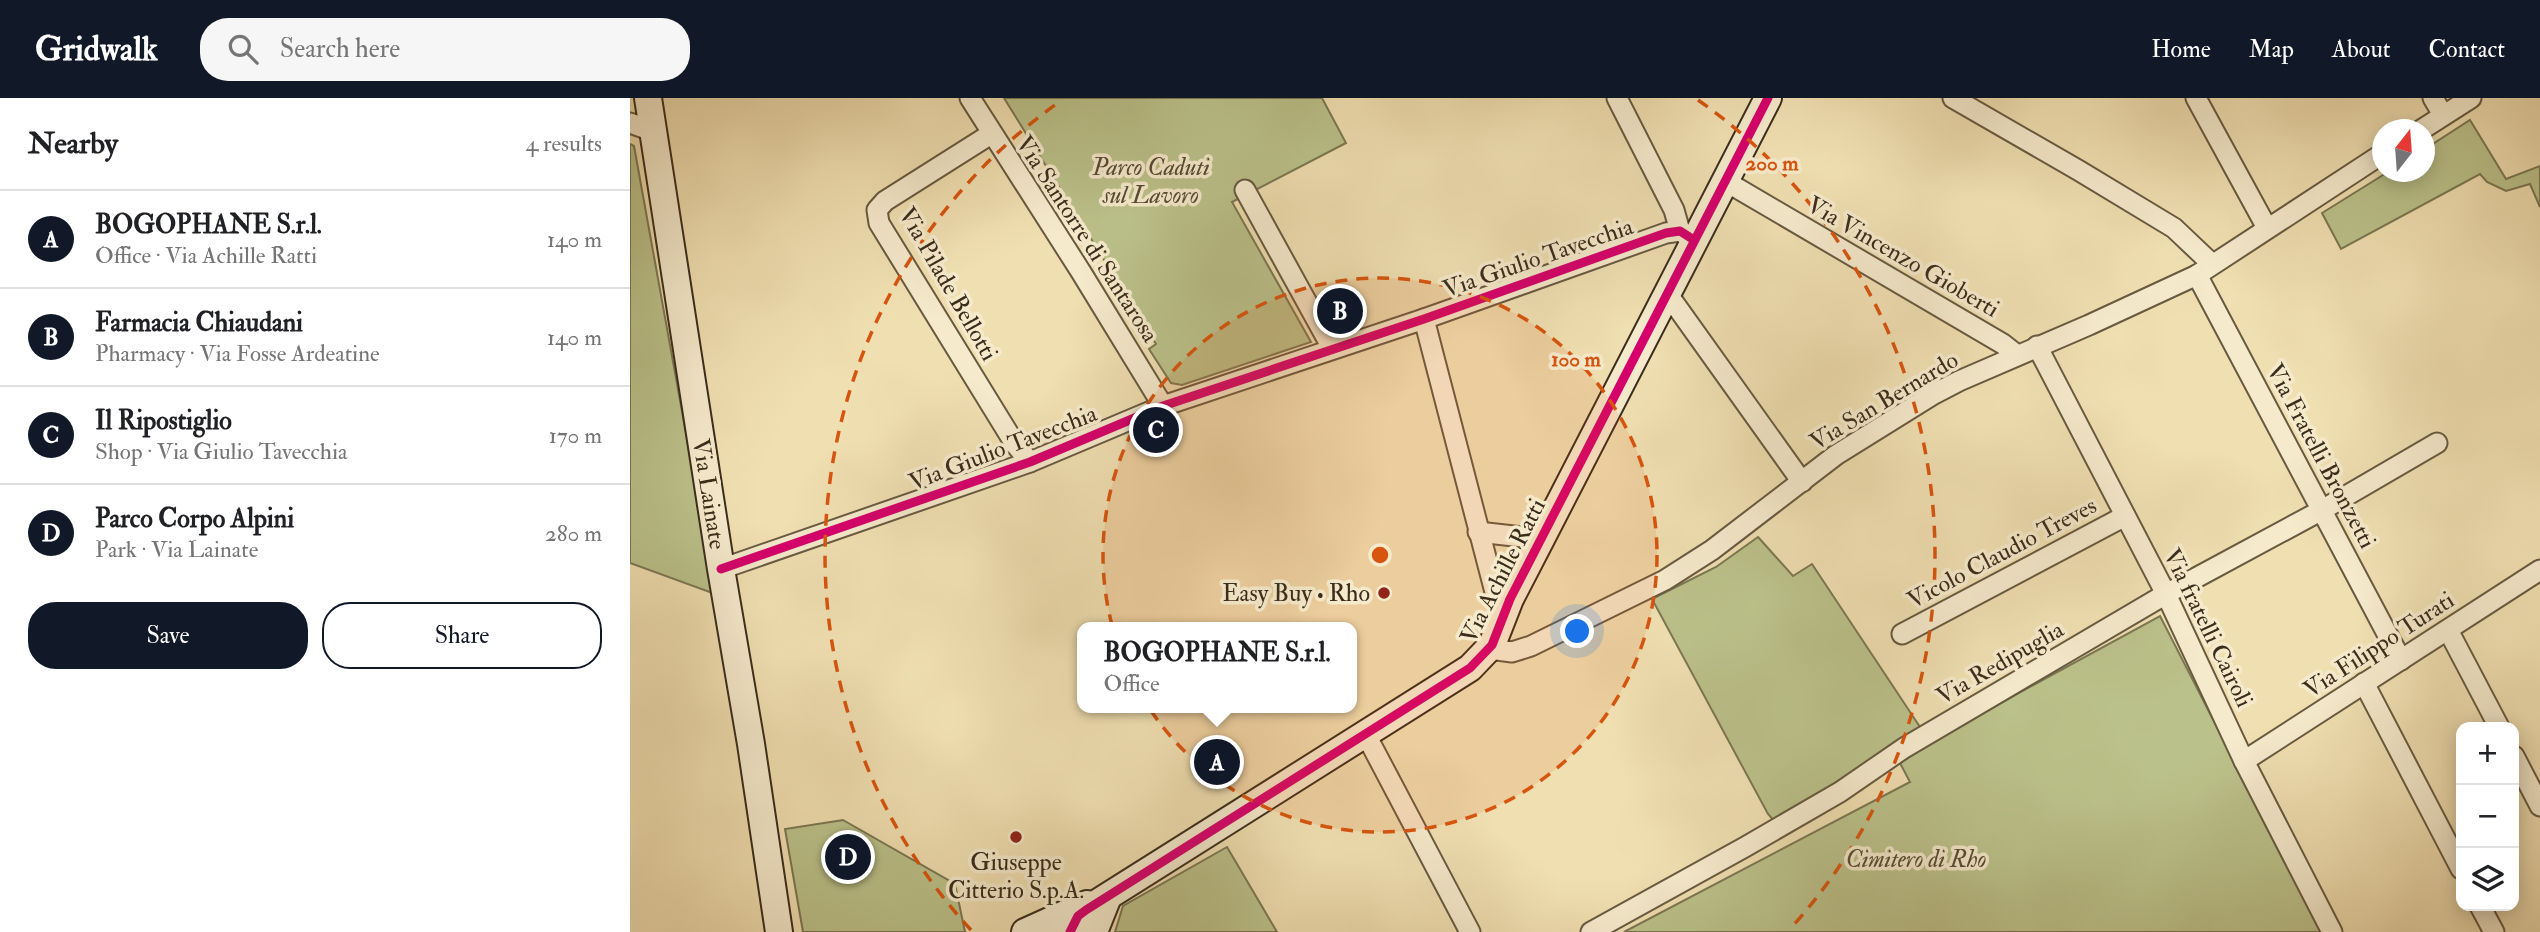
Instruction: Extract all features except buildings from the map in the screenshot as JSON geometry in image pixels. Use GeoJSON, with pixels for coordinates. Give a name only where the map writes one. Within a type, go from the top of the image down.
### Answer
{"type":"FeatureCollection","features":[{"type":"Feature","properties":{"kind":"street","name":"Via Lainate"},"geometry":{"type":"LineString","coordinates":[[648,98],[779,932]]}},
{"type":"Feature","properties":{"kind":"street","name":"Via Santorre di Santarosa"},"geometry":{"type":"LineString","coordinates":[[970,98],[1163,406]]}},
{"type":"Feature","properties":{"kind":"street"},"geometry":{"type":"LineString","coordinates":[[1617,98],[1687,235]]}},
{"type":"Feature","properties":{"kind":"street","name":"Via Achille Ratti"},"geometry":{"type":"LineString","coordinates":[[1070,932],[1078,916],[1470,668],[1489,649],[1541,539],[1667,293],[1687,235],[1725,181],[1768,98]]}},
{"type":"Feature","properties":{"kind":"street","name":"Via Fratelli Bronzetti"},"geometry":{"type":"LineString","coordinates":[[1953,98],[2174,228],[2205,270],[2322,510],[2401,660]]}},
{"type":"Feature","properties":{"kind":"street"},"geometry":{"type":"LineString","coordinates":[[2196,98],[2267,228]]}},
{"type":"Feature","properties":{"kind":"street"},"geometry":{"type":"LineString","coordinates":[[2438,107],[2471,98]]}},
{"type":"Feature","properties":{"kind":"street"},"geometry":{"type":"LineString","coordinates":[[630,123],[655,132]]}},
{"type":"Feature","properties":{"kind":"street","name":"Via Pilade Bellotti"},"geometry":{"type":"LineString","coordinates":[[991,134],[885,201],[877,211],[878,223],[1015,444],[1030,462]]}},
{"type":"Feature","properties":{"kind":"street","name":"Via San Bernardo"},"geometry":{"type":"LineString","coordinates":[[1489,649],[1513,652],[1531,646],[1665,580],[1712,551],[1836,456],[1934,394],[2205,270],[2372,160]]}},
{"type":"Feature","properties":{"kind":"street","name":"Via Vincenzo Gioberti"},"geometry":{"type":"LineString","coordinates":[[1725,181],[2018,355]]}},
{"type":"Feature","properties":{"kind":"street"},"geometry":{"type":"LineString","coordinates":[[1245,190],[1332,348]]}},
{"type":"Feature","properties":{"kind":"street","name":"Via Giulio Tavecchia"},"geometry":{"type":"LineString","coordinates":[[721,569],[1030,462],[1163,406],[1424,319],[1666,233],[1687,235]]}},
{"type":"Feature","properties":{"kind":"street"},"geometry":{"type":"LineString","coordinates":[[1667,293],[1802,482]]}},
{"type":"Feature","properties":{"kind":"street"},"geometry":{"type":"LineString","coordinates":[[1424,319],[1502,619]]}},
{"type":"Feature","properties":{"kind":"street","name":"Via fratelli Cairoli"},"geometry":{"type":"LineString","coordinates":[[2037,346],[2166,594],[2244,761],[2332,932]]}},
{"type":"Feature","properties":{"kind":"street","name":"Via Redipuglia"},"geometry":{"type":"LineString","coordinates":[[1591,932],[1804,813],[1884,764],[1904,748],[2166,594],[2322,510],[2437,443]]}},
{"type":"Feature","properties":{"kind":"street","name":"Vicolo Claudio Treves"},"geometry":{"type":"LineString","coordinates":[[1902,634],[2125,516]]}},
{"type":"Feature","properties":{"kind":"street"},"geometry":{"type":"LineString","coordinates":[[1478,532],[1541,539]]}},
{"type":"Feature","properties":{"kind":"street","name":"Via Filippo Turati"},"geometry":{"type":"LineString","coordinates":[[2244,761],[2540,570]]}},
{"type":"Feature","properties":{"kind":"street"},"geometry":{"type":"LineString","coordinates":[[2448,629],[2496,722]]}},
{"type":"Feature","properties":{"kind":"street"},"geometry":{"type":"LineString","coordinates":[[2364,683],[2456,859]]}},
{"type":"Feature","properties":{"kind":"street"},"geometry":{"type":"LineString","coordinates":[[1365,733],[1470,932]]}},
{"type":"Feature","properties":{"kind":"street"},"geometry":{"type":"LineString","coordinates":[[2519,766],[2540,806]]}},
{"type":"Feature","properties":{"kind":"street"},"geometry":{"type":"LineString","coordinates":[[1094,932],[1108,897]]}},
{"type":"Feature","properties":{"kind":"street"},"geometry":{"type":"LineString","coordinates":[[1101,932],[1108,897]]}},
{"type":"Feature","properties":{"kind":"street","name":"Via Achille Ratti"},"geometry":{"type":"LineString","coordinates":[[1025,932],[1108,897]]}},
{"type":"Feature","properties":{"kind":"street"},"geometry":{"type":"LineString","coordinates":[[2483,911],[2494,932]]}},
{"type":"Feature","properties":{"kind":"green space","name":"Parco Caduti sul Lavoro"},"geometry":{"type":"Polygon","coordinates":[[[1004,98],[1322,98],[1346,143],[1232,202],[1311,342],[1182,385],[1171,383],[1149,349],[1156,344],[1004,98]]]}},
{"type":"Feature","properties":{"kind":"green space"},"geometry":{"type":"Polygon","coordinates":[[[2470,120],[2506,179],[2540,166],[2540,207],[2530,184],[2506,191],[2487,182],[2480,174],[2341,249],[2322,213],[2372,182],[2435,182],[2435,143],[2470,120]]]}},
{"type":"Feature","properties":{"kind":"green space"},"geometry":{"type":"Polygon","coordinates":[[[630,144],[634,146],[715,594],[630,563],[630,144]]]}},
{"type":"Feature","properties":{"kind":"green space"},"geometry":{"type":"Polygon","coordinates":[[[1758,537],[1793,576],[1812,564],[1920,727],[1867,765],[1775,822],[1768,814],[1652,599],[1716,567],[1758,537]]]}},
{"type":"Feature","properties":{"kind":"green space","name":"Cimitero di Rho"},"geometry":{"type":"Polygon","coordinates":[[[2160,616],[2322,932],[1624,932],[1910,782],[1900,763],[1960,725],[2160,616]]]}},
{"type":"Feature","properties":{"kind":"green space"},"geometry":{"type":"Polygon","coordinates":[[[843,820],[955,884],[965,932],[803,932],[785,829],[843,820]]]}},
{"type":"Feature","properties":{"kind":"green space"},"geometry":{"type":"Polygon","coordinates":[[[1227,847],[1277,932],[1115,932],[1123,906],[1227,847]]]}},
{"type":"Feature","properties":{"kind":"cycle path"},"geometry":{"type":"LineString","coordinates":[[1070,932],[1078,916],[1086,910],[1470,668],[1492,645],[1510,599],[1768,98]]}},
{"type":"Feature","properties":{"kind":"cycle path"},"geometry":{"type":"LineString","coordinates":[[721,569],[1030,462],[1163,406],[1424,319],[1666,233],[1680,231],[1694,240]]}},
{"type":"Feature","properties":{"kind":"place","name":"Farmacia Chiaudani"},"geometry":{"type":"Point","coordinates":[1340,311]}},
{"type":"Feature","properties":{"kind":"place","name":"Il Ripostiglio"},"geometry":{"type":"Point","coordinates":[1156,430]}},
{"type":"Feature","properties":{"kind":"place","name":"Easy Buy • Rho"},"geometry":{"type":"Point","coordinates":[1384,593]}},
{"type":"Feature","properties":{"kind":"place","name":"BOGOPHANE S.r.l."},"geometry":{"type":"Point","coordinates":[1217,762]}},
{"type":"Feature","properties":{"kind":"place","name":"Giuseppe Citterio S.p.A."},"geometry":{"type":"Point","coordinates":[1016,837]}},
{"type":"Feature","properties":{"kind":"place","name":"Parco Corpo Alpini"},"geometry":{"type":"Point","coordinates":[848,857]}}]}
